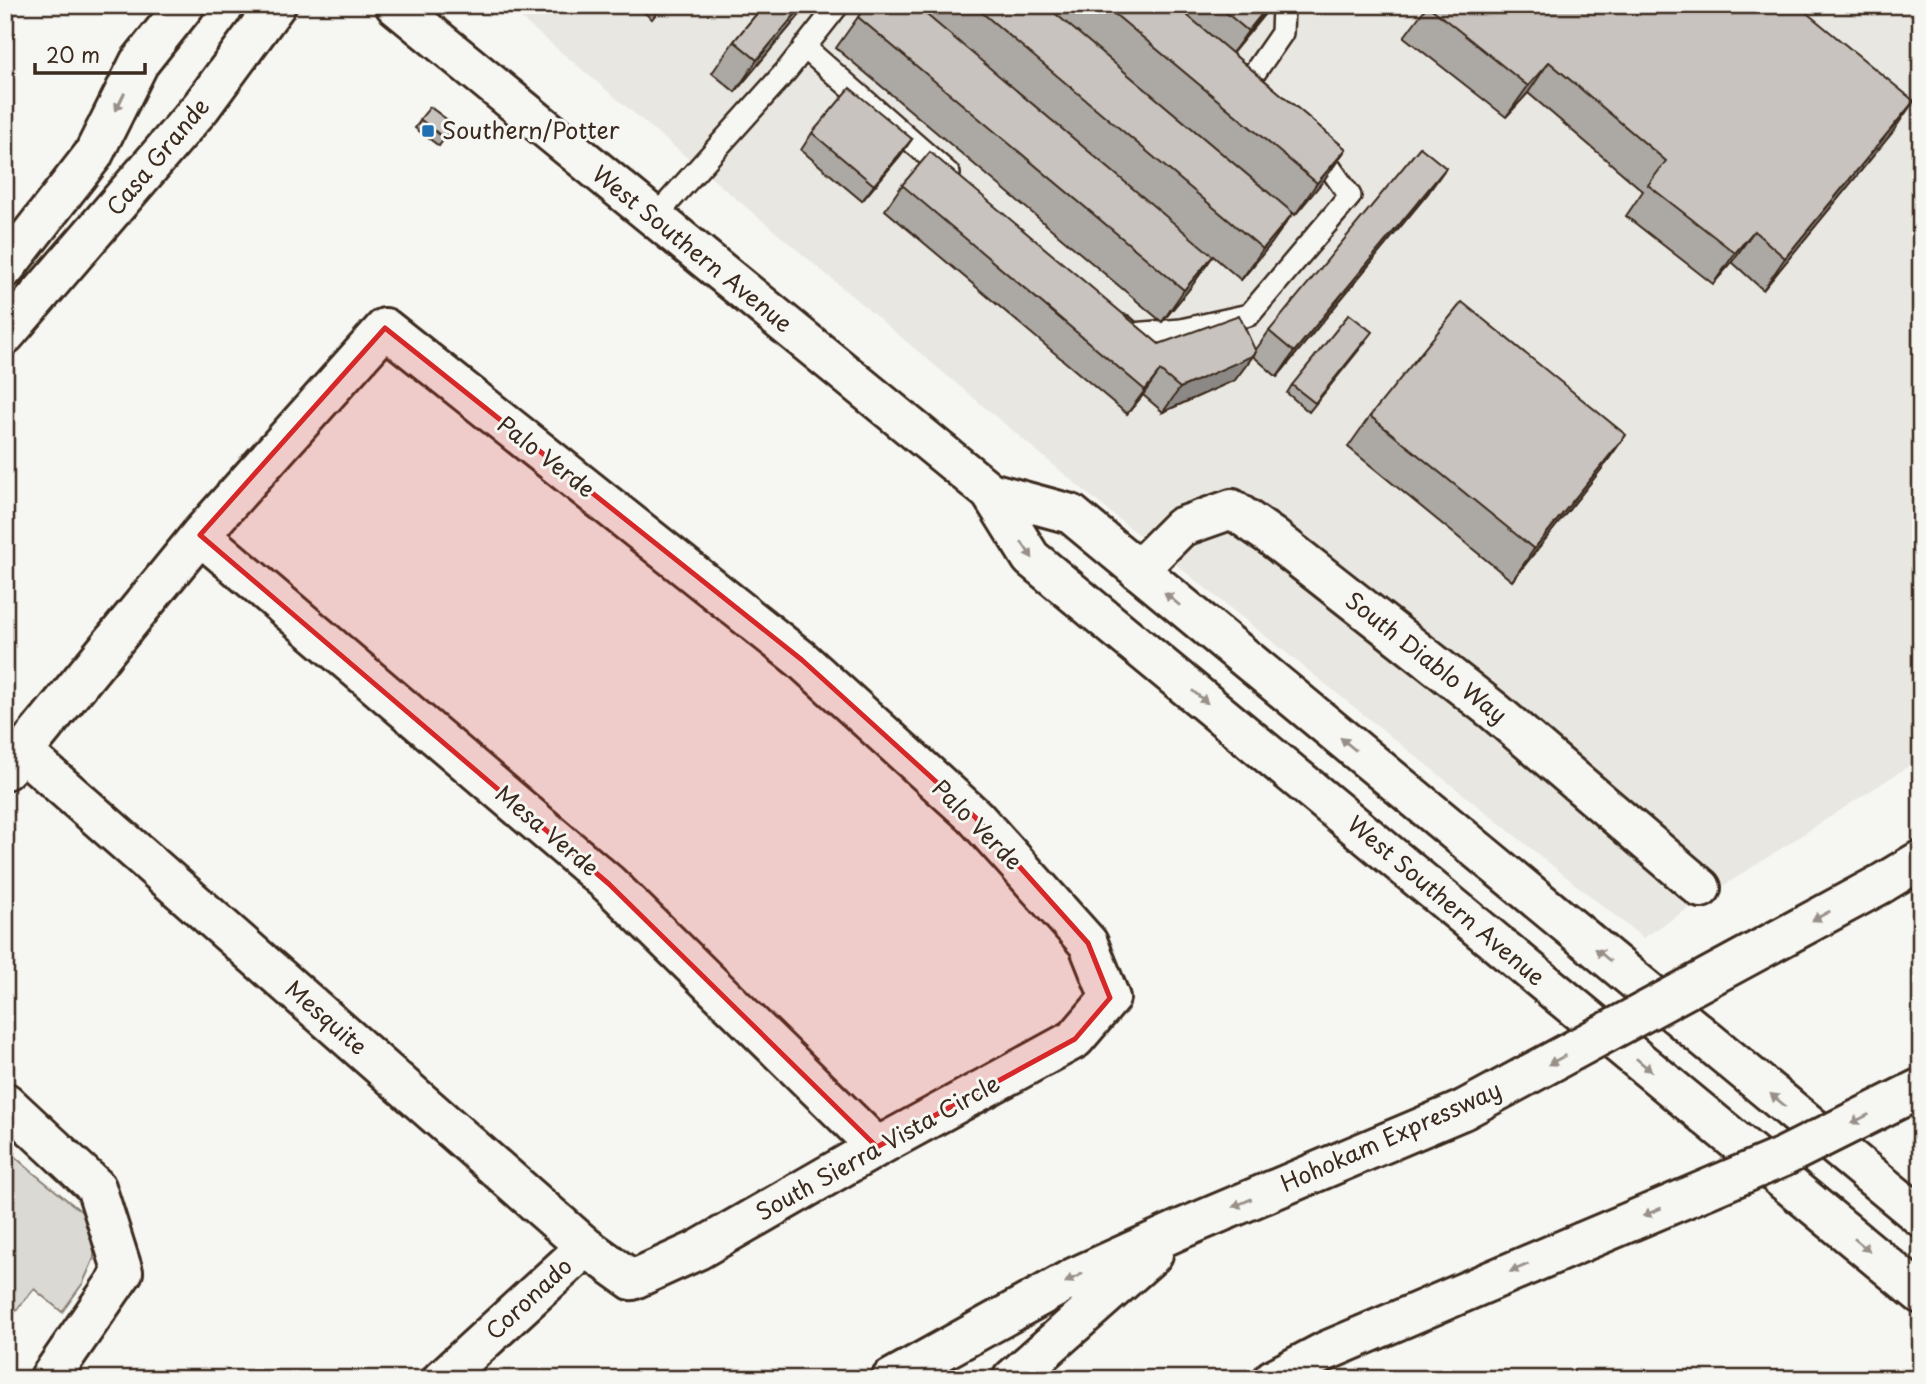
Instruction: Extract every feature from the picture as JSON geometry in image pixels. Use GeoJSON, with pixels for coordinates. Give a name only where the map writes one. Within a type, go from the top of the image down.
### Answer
{"type":"FeatureCollection","features":[{"type":"Feature","properties":{"kind":"main road"},"geometry":{"type":"LineString","coordinates":[[59,271],[12,245],[93,155],[139,64],[185,5]]}},
{"type":"Feature","properties":{"kind":"main road","name":"Casa Grande"},"geometry":{"type":"LineString","coordinates":[[5,335],[201,107],[276,5]]}},
{"type":"Feature","properties":{"kind":"main road","name":"West Southern Avenue"},"geometry":{"type":"LineString","coordinates":[[395,5],[990,492],[1031,558],[1921,1294]]}},
{"type":"Feature","properties":{"kind":"main road","name":"Palo Verde"},"geometry":{"type":"LineString","coordinates":[[14,761],[200,535],[385,328],[802,660],[965,808],[1088,943],[1110,998]]}},
{"type":"Feature","properties":{"kind":"main road","name":"West Southern Avenue"},"geometry":{"type":"LineString","coordinates":[[990,492],[1071,514],[1921,1217]]}},
{"type":"Feature","properties":{"kind":"main road","name":"South Diablo Way"},"geometry":{"type":"LineString","coordinates":[[1138,570],[1181,527],[1232,509],[1271,536],[1494,711],[1701,888]]}},
{"type":"Feature","properties":{"kind":"main road","name":"Mesa Verde"},"geometry":{"type":"LineString","coordinates":[[200,535],[609,884],[877,1147]]}},
{"type":"Feature","properties":{"kind":"main road","name":"Mesquite"},"geometry":{"type":"LineString","coordinates":[[14,761],[586,1247],[632,1280]]}},
{"type":"Feature","properties":{"kind":"main road","name":"Hohokam Expressway"},"geometry":{"type":"LineString","coordinates":[[891,1379],[1075,1277],[1181,1229],[1463,1110],[1921,860]]}},
{"type":"Feature","properties":{"kind":"main road","name":"South Sierra Vista Circle"},"geometry":{"type":"LineString","coordinates":[[632,1280],[698,1250],[877,1147],[1075,1039],[1110,998]]}},
{"type":"Feature","properties":{"kind":"main road"},"geometry":{"type":"LineString","coordinates":[[1273,1379],[1326,1351],[1783,1157],[1921,1088]]}},
{"type":"Feature","properties":{"kind":"main road"},"geometry":{"type":"LineString","coordinates":[[5,1102],[96,1187],[123,1272],[49,1379]]}},
{"type":"Feature","properties":{"kind":"main road"},"geometry":{"type":"LineString","coordinates":[[1012,1379],[1181,1229]]}},
{"type":"Feature","properties":{"kind":"main road","name":"Coronado"},"geometry":{"type":"LineString","coordinates":[[442,1379],[586,1247]]}},
{"type":"Feature","properties":{"kind":"lane"},"geometry":{"type":"LineString","coordinates":[[654,218],[787,71],[838,5]]}},
{"type":"Feature","properties":{"kind":"lane"},"geometry":{"type":"LineString","coordinates":[[1244,88],[1282,33],[1283,6]]}},
{"type":"Feature","properties":{"kind":"lane"},"geometry":{"type":"LineString","coordinates":[[804,47],[968,191]]}},
{"type":"Feature","properties":{"kind":"lane"},"geometry":{"type":"LineString","coordinates":[[1225,71],[1264,103]]}},
{"type":"Feature","properties":{"kind":"lane"},"geometry":{"type":"LineString","coordinates":[[1112,316],[1132,334],[1181,330],[1249,315],[1350,196],[1312,142],[1302,134]]}},
{"type":"Feature","properties":{"kind":"highlighted area"},"geometry":{"type":"Polygon","coordinates":[[[385,328],[802,660],[975,817],[1088,943],[1110,998],[1075,1039],[877,1147],[609,884],[200,535],[385,328]]]}},
{"type":"Feature","properties":{"kind":"shaded area"},"geometry":{"type":"Polygon","coordinates":[[[505,5],[1921,5],[1921,758],[1643,938],[1099,503],[505,5]]]}},
{"type":"Feature","properties":{"kind":"shaded area"},"geometry":{"type":"Polygon","coordinates":[[[5,1148],[87,1216],[94,1233],[94,1258],[83,1283],[62,1312],[34,1289],[5,1324],[5,1148]]]}},
{"type":"Feature","properties":{"kind":"building"},"geometry":{"type":"Polygon","coordinates":[[[764,5],[803,5],[757,60],[734,41],[764,5]]]}},
{"type":"Feature","properties":{"kind":"building"},"geometry":{"type":"Polygon","coordinates":[[[867,5],[915,5],[1213,256],[1184,290],[858,17],[867,5]]]}},
{"type":"Feature","properties":{"kind":"building"},"geometry":{"type":"Polygon","coordinates":[[[973,5],[1045,5],[1293,213],[1263,249],[973,5]]]}},
{"type":"Feature","properties":{"kind":"building"},"geometry":{"type":"Polygon","coordinates":[[[1104,5],[1175,5],[1346,149],[1317,183],[1104,5]]]}},
{"type":"Feature","properties":{"kind":"building"},"geometry":{"type":"Polygon","coordinates":[[[1217,5],[1269,5],[1248,31],[1217,5]]]}},
{"type":"Feature","properties":{"kind":"building"},"geometry":{"type":"Polygon","coordinates":[[[1427,5],[1797,5],[1914,101],[1785,258],[1754,231],[1735,253],[1648,185],[1666,161],[1549,62],[1528,86],[1427,5]]]}},
{"type":"Feature","properties":{"kind":"building"},"geometry":{"type":"Polygon","coordinates":[[[850,88],[912,139],[874,185],[812,133],[850,88]]]}},
{"type":"Feature","properties":{"kind":"building"},"geometry":{"type":"Polygon","coordinates":[[[430,107],[454,125],[444,138],[420,119],[430,107]]]}},
{"type":"Feature","properties":{"kind":"building"},"geometry":{"type":"Polygon","coordinates":[[[1420,147],[1446,168],[1294,352],[1269,331],[1420,147]]]}},
{"type":"Feature","properties":{"kind":"building"},"geometry":{"type":"Polygon","coordinates":[[[930,152],[1159,344],[1239,315],[1256,352],[1180,388],[1160,371],[1145,390],[902,185],[930,152]]]}},
{"type":"Feature","properties":{"kind":"building"},"geometry":{"type":"Polygon","coordinates":[[[1462,302],[1626,435],[1534,549],[1370,416],[1462,302]]]}},
{"type":"Feature","properties":{"kind":"building"},"geometry":{"type":"Polygon","coordinates":[[[1349,314],[1372,332],[1315,403],[1292,385],[1349,314]]]}},
{"type":"Feature","properties":{"kind":"place","name":"Southern/Potter"},"geometry":{"type":"Point","coordinates":[428,131]}}]}
